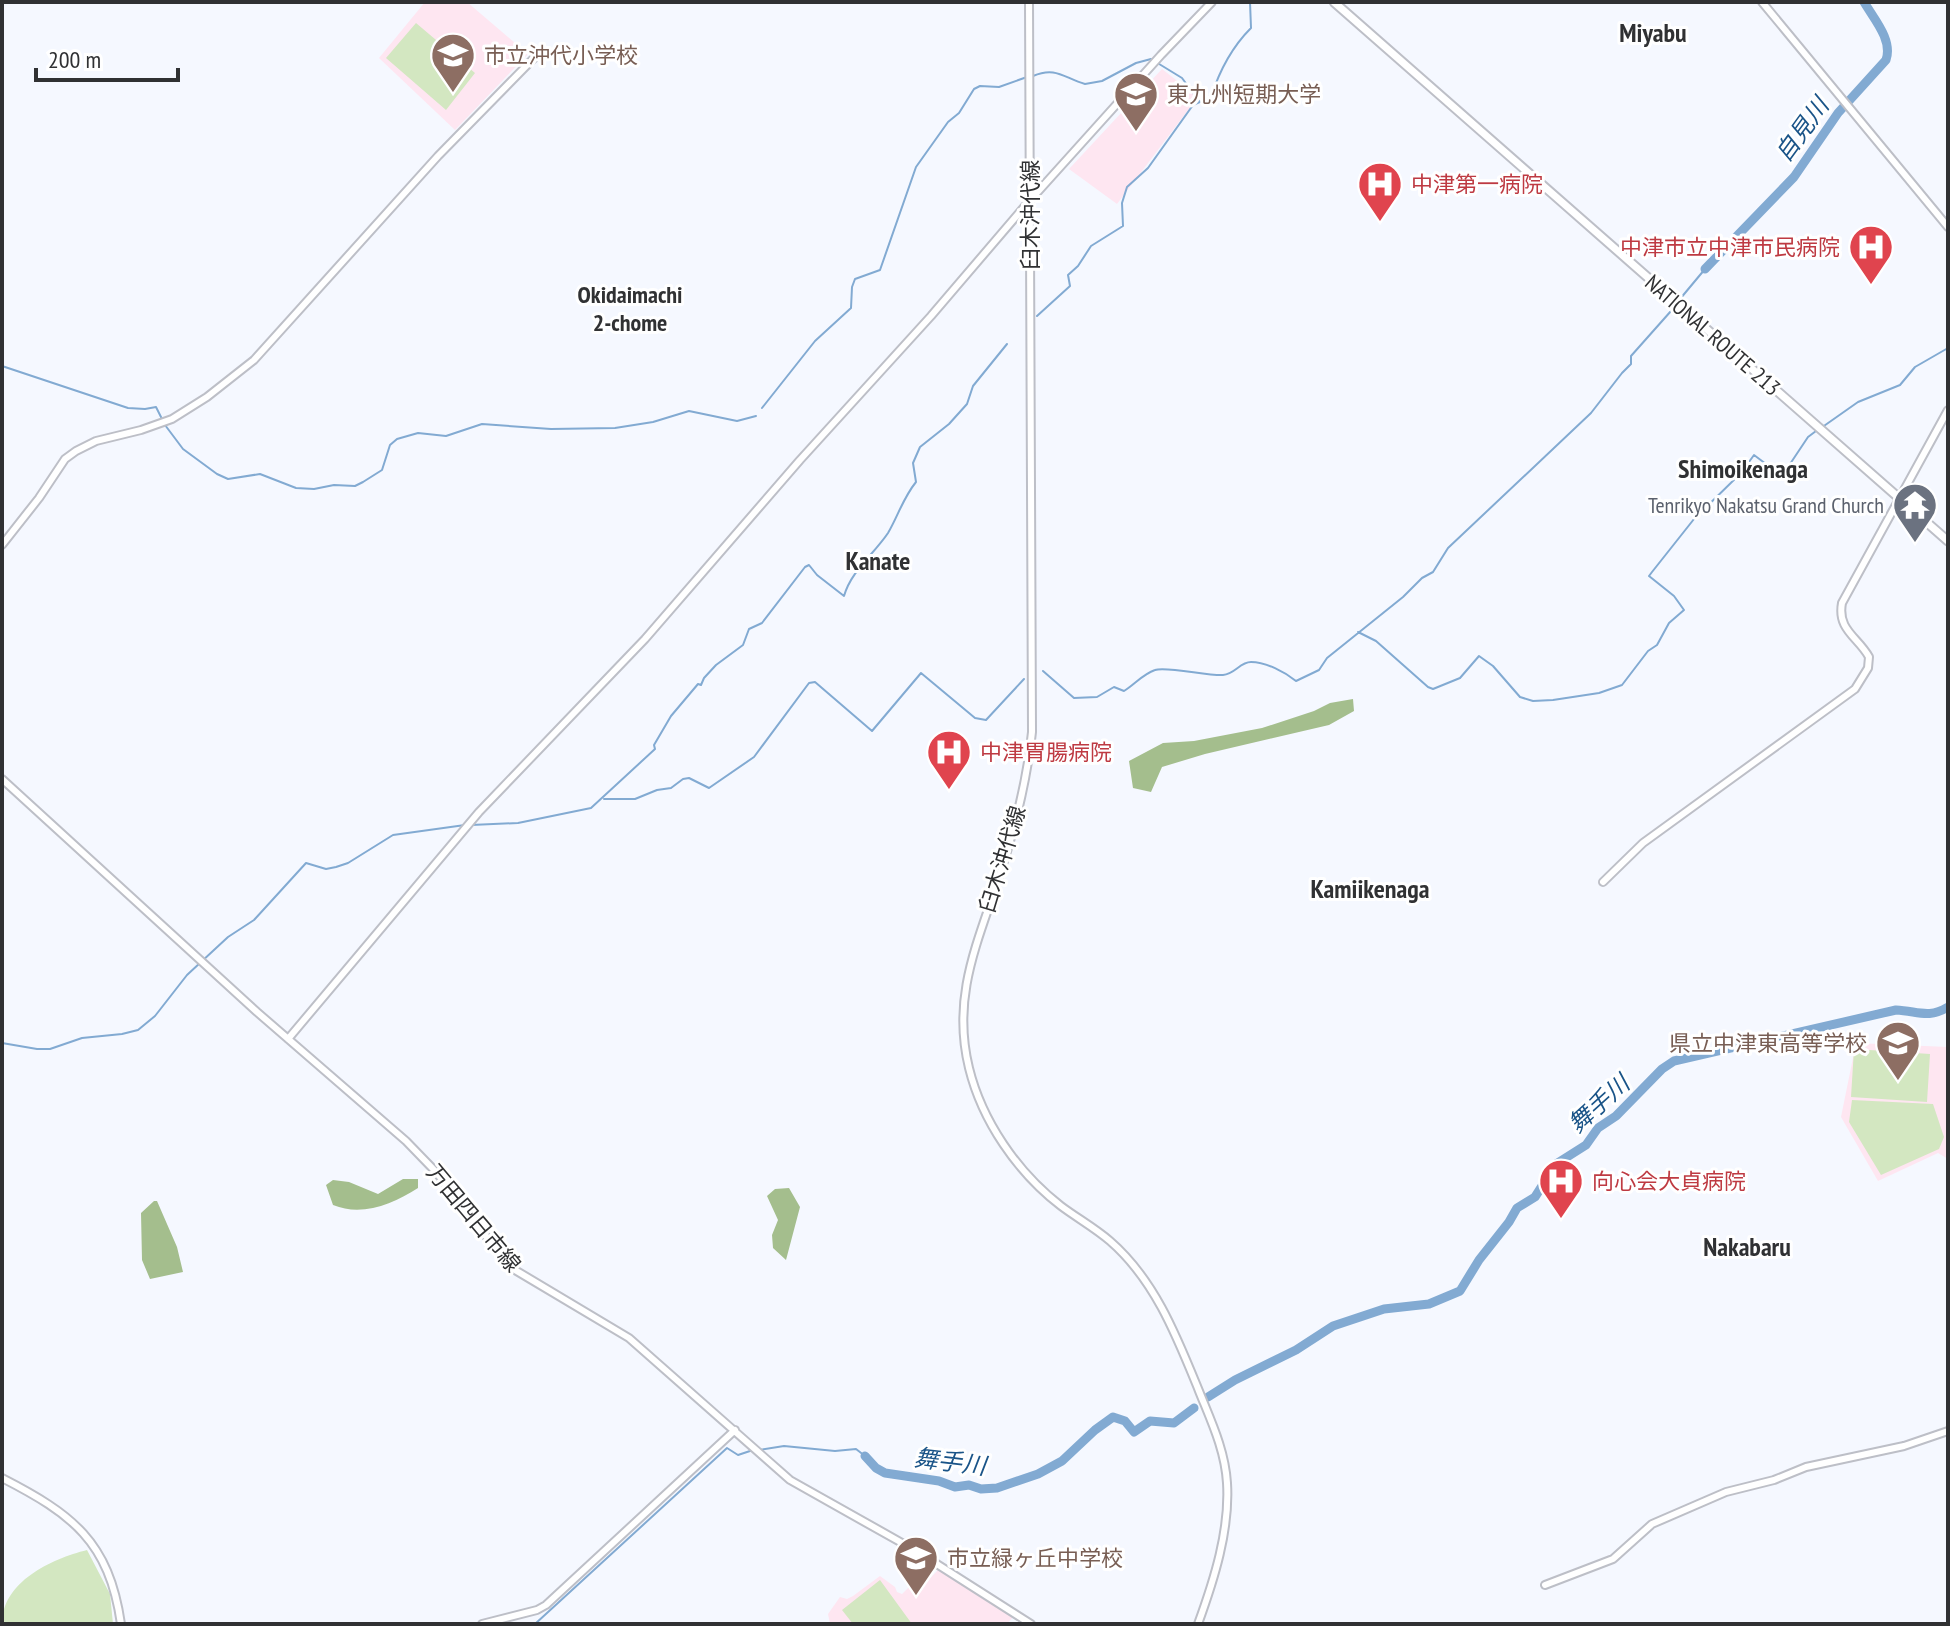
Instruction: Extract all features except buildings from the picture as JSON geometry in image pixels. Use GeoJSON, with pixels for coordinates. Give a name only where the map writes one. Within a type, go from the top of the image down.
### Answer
{"type":"FeatureCollection","features":[{"type":"Feature","properties":{"kind":"highway","name":"NATIONAL ROUTE 213"},"geometry":{"type":"LineString","coordinates":[[1334,2],[1948,541]]}},
{"type":"Feature","properties":{"kind":"street","name":"臼木沖代線"},"geometry":{"type":"LineString","coordinates":[[1029,2],[1032,732],[1027,770],[1013,828],[968,970],[965,1051],[971,1078],[983,1107],[1015,1160],[1046,1193],[1109,1240],[1145,1282],[1174,1333],[1214,1426],[1226,1468],[1226,1507],[1218,1560],[1198,1624]]}},
{"type":"Feature","properties":{"kind":"street"},"geometry":{"type":"LineString","coordinates":[[288,1039],[479,812],[645,639],[1030,200],[1212,2]]}},
{"type":"Feature","properties":{"kind":"street"},"geometry":{"type":"LineString","coordinates":[[1762,2],[1948,227]]}},
{"type":"Feature","properties":{"kind":"street"},"geometry":{"type":"LineString","coordinates":[[2,545],[65,459],[96,441],[170,420],[207,397],[254,360],[438,156],[535,57]]}},
{"type":"Feature","properties":{"kind":"street"},"geometry":{"type":"LineString","coordinates":[[1603,882],[1643,843],[1855,689],[1868,668],[1869,657],[1845,629],[1841,608],[1948,410]]}},
{"type":"Feature","properties":{"kind":"street","name":"万田四日市線"},"geometry":{"type":"LineString","coordinates":[[2,779],[288,1039],[414,1148],[510,1267],[629,1338],[790,1480],[918,1552],[1031,1624]]}},
{"type":"Feature","properties":{"kind":"street"},"geometry":{"type":"LineString","coordinates":[[482,1624],[546,1605],[735,1430]]}},
{"type":"Feature","properties":{"kind":"street"},"geometry":{"type":"LineString","coordinates":[[1545,1585],[1613,1559],[1643,1530],[1661,1519],[1726,1492],[1774,1480],[1806,1467],[1904,1446],[1948,1431]]}},
{"type":"Feature","properties":{"kind":"street"},"geometry":{"type":"LineString","coordinates":[[2,1478],[62,1512],[89,1539],[110,1577],[121,1624]]}},
{"type":"Feature","properties":{"kind":"shaded area","name":"市立沖代小学校"},"geometry":{"type":"Polygon","coordinates":[[[425,2],[467,2],[528,54],[455,130],[379,58],[425,2]]]}},
{"type":"Feature","properties":{"kind":"shaded area","name":"東九州短期大学"},"geometry":{"type":"Polygon","coordinates":[[[1162,69],[1198,97],[1117,204],[1069,169],[1162,69]]]}},
{"type":"Feature","properties":{"kind":"shaded area","name":"県立中津東高等学校"},"geometry":{"type":"Polygon","coordinates":[[[1856,1043],[1948,1047],[1948,1159],[1938,1153],[1878,1181],[1841,1117],[1856,1043]]]}},
{"type":"Feature","properties":{"kind":"shaded area","name":"市立緑ヶ丘中学校"},"geometry":{"type":"Polygon","coordinates":[[[938,1570],[1013,1617],[1007,1624],[830,1624],[828,1614],[840,1597],[847,1599],[853,1596],[880,1576],[902,1594],[909,1587],[917,1592],[938,1570]]]}},
{"type":"Feature","properties":{"kind":"green space"},"geometry":{"type":"Polygon","coordinates":[[[416,23],[475,73],[446,110],[386,58],[416,23]]]}},
{"type":"Feature","properties":{"kind":"green space"},"geometry":{"type":"Polygon","coordinates":[[[1353,699],[1354,711],[1329,725],[1162,767],[1151,792],[1133,788],[1129,761],[1163,743],[1194,741],[1262,728],[1330,703],[1353,699]]]}},
{"type":"Feature","properties":{"kind":"green space"},"geometry":{"type":"Polygon","coordinates":[[[1854,1049],[1930,1054],[1927,1102],[1851,1097],[1854,1049]]]}},
{"type":"Feature","properties":{"kind":"green space"},"geometry":{"type":"Polygon","coordinates":[[[1852,1100],[1933,1104],[1944,1137],[1939,1149],[1881,1175],[1849,1122],[1852,1100]]]}},
{"type":"Feature","properties":{"kind":"green space"},"geometry":{"type":"Polygon","coordinates":[[[403,1179],[418,1179],[418,1188],[388,1204],[355,1210],[333,1205],[326,1185],[333,1180],[349,1182],[378,1194],[403,1179]]]}},
{"type":"Feature","properties":{"kind":"green space"},"geometry":{"type":"Polygon","coordinates":[[[789,1188],[800,1207],[786,1260],[773,1248],[772,1235],[778,1220],[767,1196],[775,1189],[789,1188]]]}},
{"type":"Feature","properties":{"kind":"green space"},"geometry":{"type":"Polygon","coordinates":[[[157,1201],[177,1247],[183,1272],[150,1279],[142,1260],[141,1213],[157,1201]]]}},
{"type":"Feature","properties":{"kind":"green space"},"geometry":{"type":"Polygon","coordinates":[[[87,1550],[110,1594],[113,1624],[2,1624],[4,1609],[19,1585],[44,1566],[87,1550]]]}},
{"type":"Feature","properties":{"kind":"green space"},"geometry":{"type":"Polygon","coordinates":[[[880,1580],[912,1624],[853,1624],[842,1610],[880,1580]]]}},
{"type":"Feature","properties":{"kind":"waterway"},"geometry":{"type":"LineString","coordinates":[[1037,316],[1070,286],[1068,275],[1091,246],[1123,226],[1122,203],[1127,187],[1148,168],[1193,105],[1211,97],[1227,60],[1251,28],[1250,2]]}},
{"type":"Feature","properties":{"kind":"waterway","name":"自見川"},"geometry":{"type":"LineString","coordinates":[[1705,269],[1794,177],[1838,113],[1886,60],[1885,37],[1864,2]]}},
{"type":"Feature","properties":{"kind":"waterway"},"geometry":{"type":"LineString","coordinates":[[1033,76],[1048,72],[1085,84],[1102,81],[1136,63],[1151,59],[1182,78],[1199,101]]}},
{"type":"Feature","properties":{"kind":"waterway"},"geometry":{"type":"LineString","coordinates":[[762,408],[815,341],[851,308],[855,279],[880,270],[916,167],[974,89],[980,86],[999,87],[1027,77]]}},
{"type":"Feature","properties":{"kind":"waterway"},"geometry":{"type":"LineString","coordinates":[[1680,299],[1705,269]]}},
{"type":"Feature","properties":{"kind":"waterway"},"geometry":{"type":"LineString","coordinates":[[1043,671],[1074,698],[1097,697],[1114,687],[1124,691],[1147,674],[1160,669],[1223,675],[1247,663],[1257,662],[1275,668],[1296,681],[1319,670],[1327,658],[1433,572],[1448,548],[1591,413],[1631,364],[1631,356],[1671,311]]}},
{"type":"Feature","properties":{"kind":"waterway"},"geometry":{"type":"LineString","coordinates":[[471,825],[518,823],[591,808],[655,749],[654,745],[671,716],[716,665],[743,645],[749,629],[762,623],[805,567],[809,565],[844,596],[857,571],[888,533],[916,482],[913,463],[920,447],[949,424],[967,404],[973,386],[1007,344]]}},
{"type":"Feature","properties":{"kind":"waterway"},"geometry":{"type":"LineString","coordinates":[[1821,428],[1858,402],[1900,385],[1915,367],[1948,348]]}},
{"type":"Feature","properties":{"kind":"waterway"},"geometry":{"type":"LineString","coordinates":[[2,366],[128,408],[156,407],[162,419]]}},
{"type":"Feature","properties":{"kind":"waterway"},"geometry":{"type":"LineString","coordinates":[[165,425],[183,449],[228,479],[260,474],[296,488],[314,489],[334,485],[355,486],[363,482],[382,470],[390,445],[397,439],[418,433],[446,436],[482,424],[551,429],[615,428],[653,422],[689,411],[737,421],[756,416]]}},
{"type":"Feature","properties":{"kind":"waterway"},"geometry":{"type":"LineString","coordinates":[[1358,632],[1376,641],[1433,689],[1460,678],[1479,656],[1493,666],[1520,697],[1533,701],[1599,693],[1622,685],[1648,651],[1657,645],[1669,623],[1684,610],[1674,596],[1649,576],[1652,572],[1694,519],[1741,473],[1754,455],[1778,473],[1784,473],[1808,437],[1816,431]]}},
{"type":"Feature","properties":{"kind":"waterway"},"geometry":{"type":"LineString","coordinates":[[604,799],[635,799],[671,788],[689,778],[709,788],[754,757],[809,683],[815,682],[872,731],[921,673],[975,718],[986,720],[1024,679]]}},
{"type":"Feature","properties":{"kind":"waterway"},"geometry":{"type":"LineString","coordinates":[[2,1043],[50,1049],[82,1038],[138,1030],[155,1016],[187,975],[228,937],[254,920],[306,863],[326,869],[336,867],[393,835],[465,825]]}},
{"type":"Feature","properties":{"kind":"waterway","name":"舞手川"},"geometry":{"type":"LineString","coordinates":[[1208,1397],[1296,1350],[1333,1326],[1384,1309],[1429,1304],[1460,1291],[1517,1208],[1535,1197],[1556,1164],[1586,1145],[1598,1128],[1616,1116],[1662,1069],[1674,1061],[1896,1010],[1929,1013],[1948,1007]]}},
{"type":"Feature","properties":{"kind":"waterway","name":"舞手川"},"geometry":{"type":"LineString","coordinates":[[865,1456],[885,1473],[939,1481],[955,1487],[997,1488],[1038,1474],[1062,1461],[1113,1417],[1125,1421],[1134,1432],[1150,1421],[1174,1423],[1194,1408]]}},
{"type":"Feature","properties":{"kind":"waterway"},"geometry":{"type":"LineString","coordinates":[[759,1450],[784,1446],[835,1451],[856,1449],[865,1456]]}},
{"type":"Feature","properties":{"kind":"waterway"},"geometry":{"type":"LineString","coordinates":[[535,1624],[727,1448],[738,1455],[753,1450]]}},
{"type":"Feature","properties":{"kind":"place","name":"市立沖代小学校"},"geometry":{"type":"Point","coordinates":[453,94]}},
{"type":"Feature","properties":{"kind":"place","name":"東九州短期大学"},"geometry":{"type":"Point","coordinates":[1136,133]}},
{"type":"Feature","properties":{"kind":"place","name":"中津第一病院"},"geometry":{"type":"Point","coordinates":[1380,223]}},
{"type":"Feature","properties":{"kind":"place","name":"中津市立中津市民病院"},"geometry":{"type":"Point","coordinates":[1871,286]}},
{"type":"Feature","properties":{"kind":"place","name":"Tenrikyo Nakatsu Grand Church"},"geometry":{"type":"Point","coordinates":[1915,544]}},
{"type":"Feature","properties":{"kind":"place","name":"中津胃腸病院"},"geometry":{"type":"Point","coordinates":[949,791]}},
{"type":"Feature","properties":{"kind":"place","name":"県立中津東高等学校"},"geometry":{"type":"Point","coordinates":[1898,1082]}},
{"type":"Feature","properties":{"kind":"place","name":"向心会大貞病院"},"geometry":{"type":"Point","coordinates":[1561,1220]}},
{"type":"Feature","properties":{"kind":"place","name":"市立緑ヶ丘中学校"},"geometry":{"type":"Point","coordinates":[916,1597]}},
{"type":"Feature","properties":{"kind":"district","name":"Miyabu"},"geometry":{"type":"Point","coordinates":[1653,33]}},
{"type":"Feature","properties":{"kind":"district","name":"Okidaimachi 2-chome"},"geometry":{"type":"Point","coordinates":[630,309]}},
{"type":"Feature","properties":{"kind":"district","name":"Shimoikenaga"},"geometry":{"type":"Point","coordinates":[1743,469]}},
{"type":"Feature","properties":{"kind":"district","name":"Kanate"},"geometry":{"type":"Point","coordinates":[878,561]}},
{"type":"Feature","properties":{"kind":"district","name":"Kamiikenaga"},"geometry":{"type":"Point","coordinates":[1370,889]}},
{"type":"Feature","properties":{"kind":"district","name":"Nakabaru"},"geometry":{"type":"Point","coordinates":[1747,1247]}}]}
